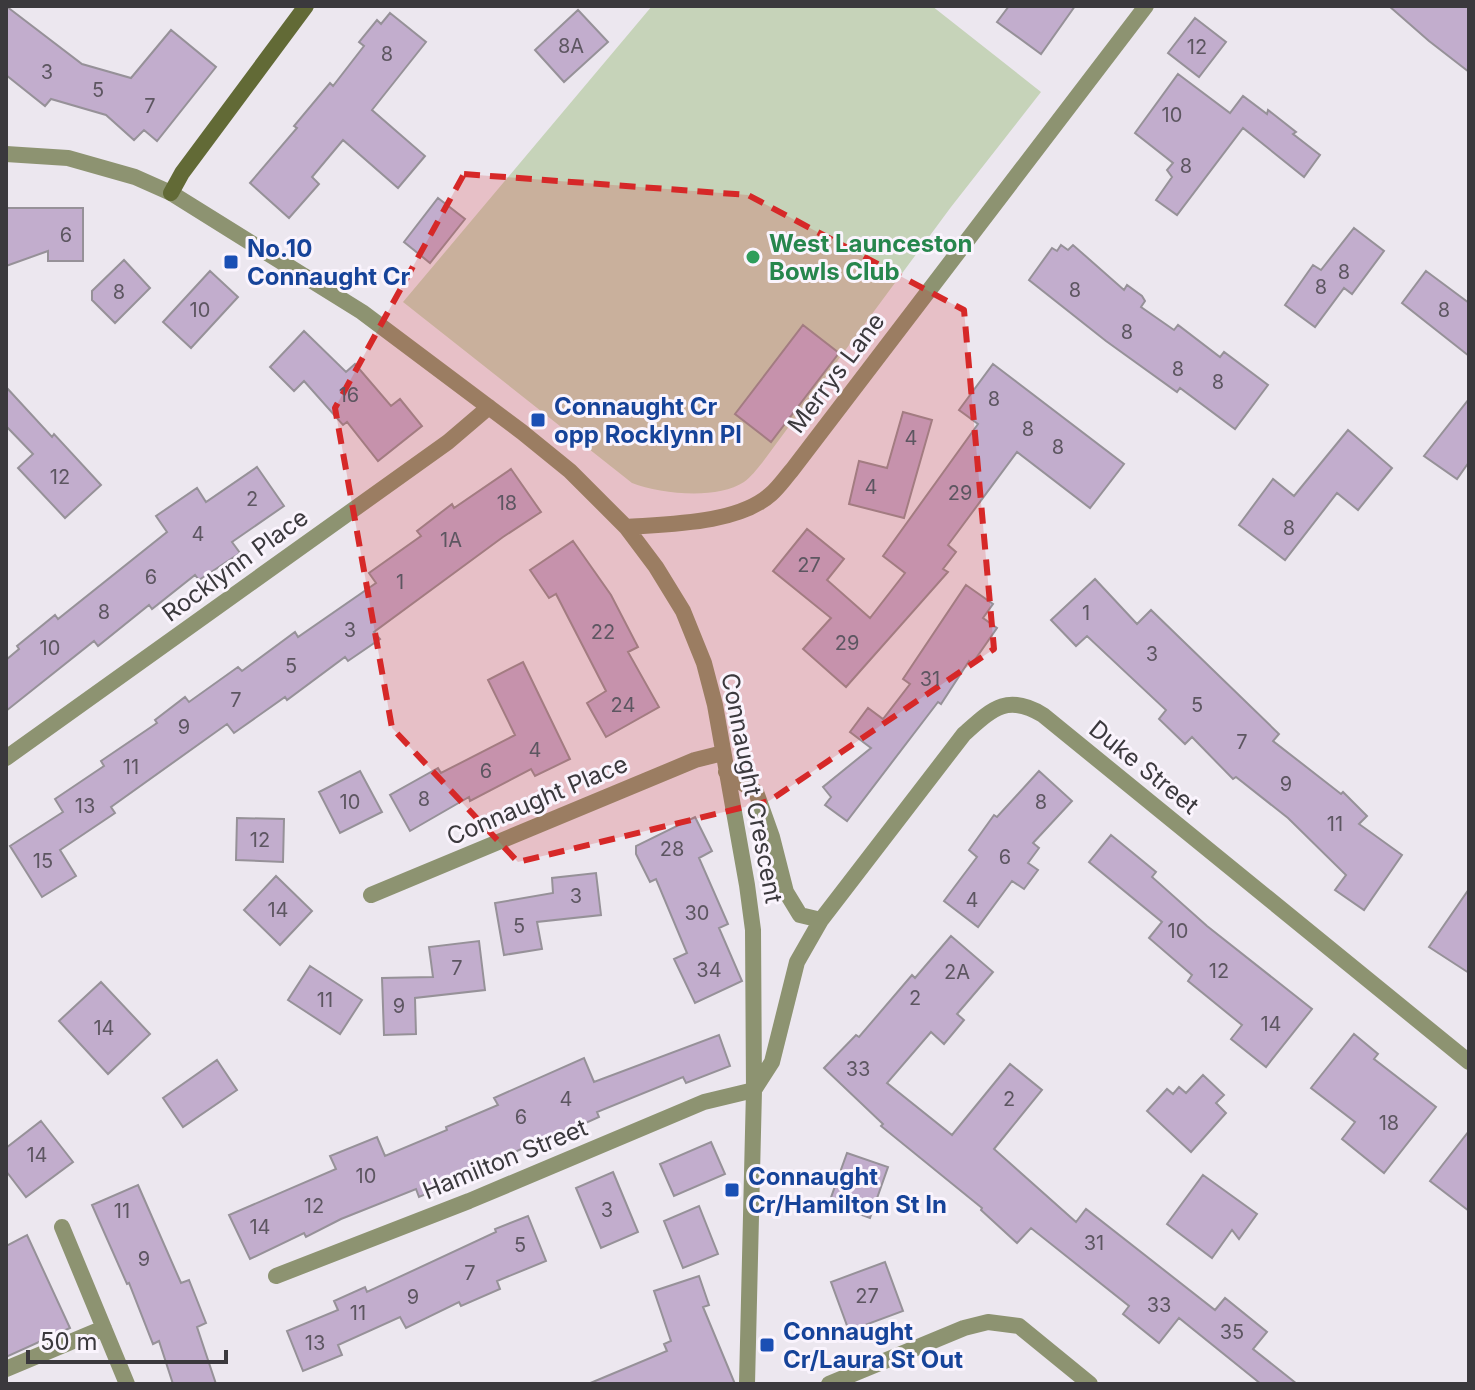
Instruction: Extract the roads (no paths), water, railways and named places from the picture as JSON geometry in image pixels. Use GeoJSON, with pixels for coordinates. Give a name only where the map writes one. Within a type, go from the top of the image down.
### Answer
{"type":"FeatureCollection","features":[{"type":"Feature","properties":{"kind":"street"},"geometry":{"type":"LineString","coordinates":[[171,193],[182,173],[306,6]]}},
{"type":"Feature","properties":{"kind":"street","name":"Merrys Lane"},"geometry":{"type":"LineString","coordinates":[[626,527],[723,516],[749,508],[770,495],[1146,6]]}},
{"type":"Feature","properties":{"kind":"street","name":"Connaught Crescent"},"geometry":{"type":"LineString","coordinates":[[6,154],[68,158],[97,164],[171,193],[362,312],[570,471],[626,527],[683,611],[704,663],[715,705],[753,930],[754,1090],[747,1384]]}},
{"type":"Feature","properties":{"kind":"street","name":"Rocklynn Place"},"geometry":{"type":"LineString","coordinates":[[6,758],[448,442],[489,407]]}},
{"type":"Feature","properties":{"kind":"street","name":"Duke Street"},"geometry":{"type":"LineString","coordinates":[[754,1090],[772,1062],[797,962],[821,920],[964,734],[987,713],[1007,703],[1027,705],[1043,715],[1469,1062]]}},
{"type":"Feature","properties":{"kind":"street","name":"Connaught Place"},"geometry":{"type":"LineString","coordinates":[[371,895],[695,760],[723,753]]}},
{"type":"Feature","properties":{"kind":"street"},"geometry":{"type":"LineString","coordinates":[[726,772],[756,792],[786,892],[800,915],[821,920]]}},
{"type":"Feature","properties":{"kind":"street","name":"Hamilton Street"},"geometry":{"type":"LineString","coordinates":[[276,1276],[469,1201],[704,1102],[754,1090]]}},
{"type":"Feature","properties":{"kind":"street"},"geometry":{"type":"LineString","coordinates":[[62,1227],[127,1384]]}},
{"type":"Feature","properties":{"kind":"street"},"geometry":{"type":"LineString","coordinates":[[829,1384],[964,1328],[988,1322],[1019,1326],[1090,1384]]}},
{"type":"Feature","properties":{"kind":"street"},"geometry":{"type":"LineString","coordinates":[[6,1369],[104,1328]]}},
{"type":"Feature","properties":{"kind":"place","name":"West Launceston Bowls Club"},"geometry":{"type":"Point","coordinates":[753,257]}},
{"type":"Feature","properties":{"kind":"place","name":"No.10 Connaught Cr"},"geometry":{"type":"Point","coordinates":[231,262]}},
{"type":"Feature","properties":{"kind":"place","name":"Connaught Cr opp Rocklynn Pl"},"geometry":{"type":"Point","coordinates":[538,420]}},
{"type":"Feature","properties":{"kind":"place","name":"Connaught Cr/Hamilton St In"},"geometry":{"type":"Point","coordinates":[732,1190]}},
{"type":"Feature","properties":{"kind":"place","name":"Connaught Cr/Laura St Out"},"geometry":{"type":"Point","coordinates":[767,1345]}}]}
